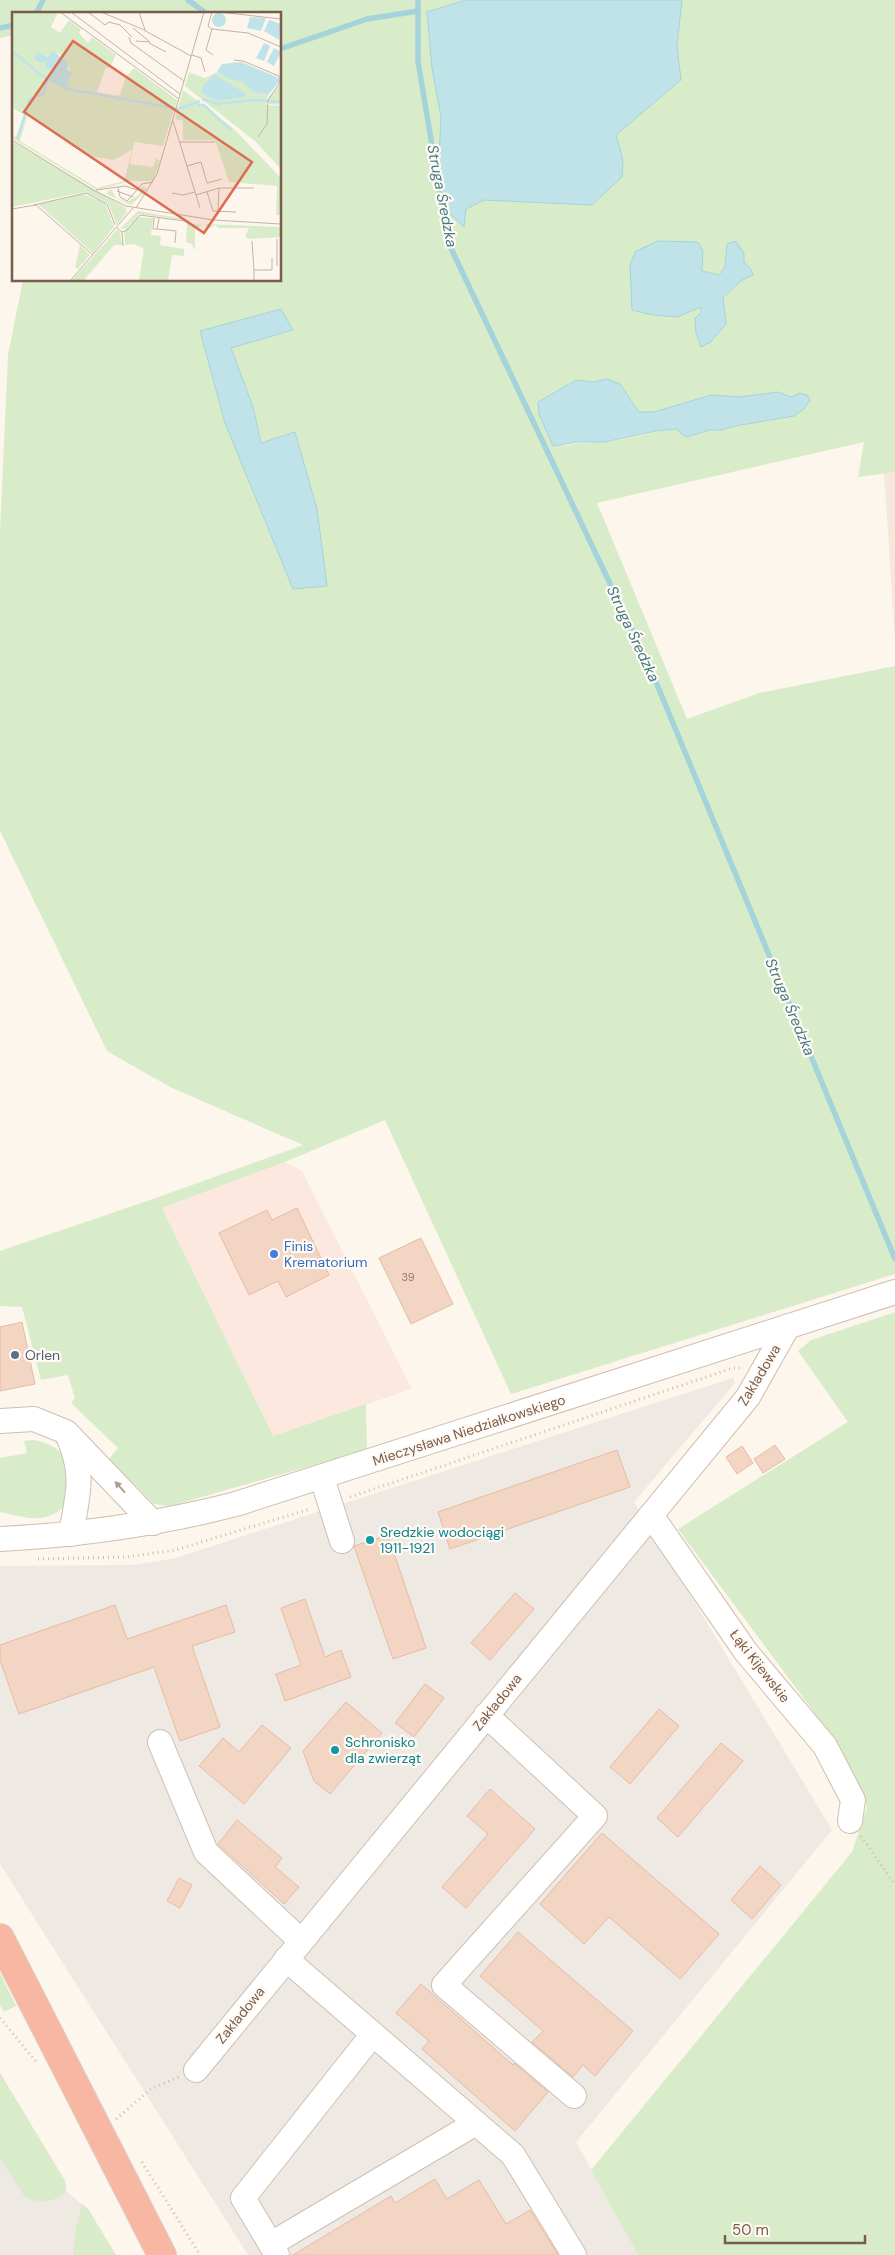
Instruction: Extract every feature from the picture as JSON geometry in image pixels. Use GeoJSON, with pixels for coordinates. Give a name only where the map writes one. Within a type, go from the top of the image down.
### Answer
{"type":"FeatureCollection","features":[{"type":"Feature","properties":{"kind":"highway"},"geometry":{"type":"LineString","coordinates":[[0,1938],[162,2255]]}},
{"type":"Feature","properties":{"kind":"street","name":"Mieczysława Niedziałkowskiego"},"geometry":{"type":"LineString","coordinates":[[0,1540],[71,1534],[153,1523],[236,1504],[322,1478],[889,1294]]}},
{"type":"Feature","properties":{"kind":"street","name":"Zakładowa"},"geometry":{"type":"LineString","coordinates":[[196,2070],[748,1397],[788,1326]]}},
{"type":"Feature","properties":{"kind":"street"},"geometry":{"type":"LineString","coordinates":[[0,1421],[34,1419],[66,1432],[153,1523]]}},
{"type":"Feature","properties":{"kind":"street"},"geometry":{"type":"LineString","coordinates":[[66,1432],[76,1455],[80,1480],[71,1534]]}},
{"type":"Feature","properties":{"kind":"street"},"geometry":{"type":"LineString","coordinates":[[322,1478],[342,1541]]}},
{"type":"Feature","properties":{"kind":"street","name":"Łąki Kijewskie"},"geometry":{"type":"LineString","coordinates":[[651,1515],[746,1652],[825,1746],[853,1800],[850,1821]]}},
{"type":"Feature","properties":{"kind":"street","name":"Mieczysława Niedziałkowskiego"},"geometry":{"type":"LineString","coordinates":[[0,1529],[36,1537]]}},
{"type":"Feature","properties":{"kind":"street"},"geometry":{"type":"LineString","coordinates":[[486,1715],[595,1816],[444,1985],[574,2096]]}},
{"type":"Feature","properties":{"kind":"street"},"geometry":{"type":"LineString","coordinates":[[160,1742],[206,1852],[293,1950],[374,2034],[513,2155],[574,2255]]}},
{"type":"Feature","properties":{"kind":"street"},"geometry":{"type":"LineString","coordinates":[[374,2034],[243,2198],[274,2250],[476,2123]]}},
{"type":"Feature","properties":{"kind":"path"},"geometry":{"type":"LineString","coordinates":[[850,1821],[895,1885]]}},
{"type":"Feature","properties":{"kind":"path"},"geometry":{"type":"LineString","coordinates":[[116,2119],[121,2127]]}},
{"type":"Feature","properties":{"kind":"path"},"geometry":{"type":"LineString","coordinates":[[142,2161],[200,2255]]}},
{"type":"Feature","properties":{"kind":"shaded area"},"geometry":{"type":"Polygon","coordinates":[[[895,472],[895,639],[884,473],[895,472]]]}},
{"type":"Feature","properties":{"kind":"shaded area"},"geometry":{"type":"Polygon","coordinates":[[[285,1162],[302,1171],[412,1389],[273,1436],[162,1208],[285,1162]]]}},
{"type":"Feature","properties":{"kind":"shaded area"},"geometry":{"type":"Polygon","coordinates":[[[733,1378],[735,1383],[634,1502],[832,1830],[576,2142],[638,2255],[248,2255],[0,1864],[0,1566],[132,1565],[172,1559],[733,1378]]]}},
{"type":"Feature","properties":{"kind":"shaded area"},"geometry":{"type":"Polygon","coordinates":[[[0,2073],[65,2181],[66,2191],[88,2209],[116,2255],[0,2255],[0,2073]]]}},
{"type":"Feature","properties":{"kind":"green space"},"geometry":{"type":"Polygon","coordinates":[[[0,0],[466,0],[427,12],[432,68],[441,117],[439,157],[447,211],[464,226],[466,209],[484,200],[592,205],[623,160],[616,135],[681,80],[677,46],[682,0],[895,0],[895,472],[858,477],[864,442],[597,503],[687,719],[759,693],[895,666],[895,1274],[511,1394],[385,1120],[285,1162],[162,1208],[273,1436],[366,1404],[367,1450],[170,1506],[154,1504],[109,1459],[118,1448],[71,1403],[75,1398],[68,1375],[41,1380],[22,1307],[0,1306],[0,1251],[303,1145],[170,1087],[107,1051],[0,831],[0,532],[8,355],[23,281],[281,281],[281,12],[12,12],[12,35],[0,38],[0,0]],[[658,241],[677,317],[702,307],[701,313],[695,319],[696,333],[701,347],[712,342],[726,324],[723,299],[742,280],[753,275],[751,269],[744,262],[736,241],[727,244],[725,267],[719,275],[702,271],[703,251],[676,243],[658,241]],[[280,309],[200,332],[293,589],[295,432],[261,443],[253,407],[231,348],[292,331],[280,309]],[[576,380],[538,402],[563,446],[615,441],[658,431],[676,429],[687,437],[713,430],[794,416],[791,397],[778,392],[739,397],[711,395],[654,412],[639,412],[620,384],[576,380]]]}},
{"type":"Feature","properties":{"kind":"green space"},"geometry":{"type":"Polygon","coordinates":[[[895,1312],[895,2255],[638,2255],[591,2170],[852,1852],[867,1807],[836,1742],[678,1529],[848,1422],[798,1351],[811,1340],[895,1312]]]}},
{"type":"Feature","properties":{"kind":"green space"},"geometry":{"type":"Polygon","coordinates":[[[24,1441],[44,1442],[53,1447],[68,1460],[69,1502],[53,1515],[45,1517],[29,1518],[0,1512],[0,1458],[27,1453],[24,1441]]]}},
{"type":"Feature","properties":{"kind":"green space"},"geometry":{"type":"Polygon","coordinates":[[[0,1973],[16,2006],[4,2012],[0,2005],[0,1973]]]}},
{"type":"Feature","properties":{"kind":"green space"},"geometry":{"type":"Polygon","coordinates":[[[0,2073],[65,2181],[66,2191],[57,2198],[47,2201],[36,2201],[25,2197],[0,2159],[0,2073]]]}},
{"type":"Feature","properties":{"kind":"green space"},"geometry":{"type":"Polygon","coordinates":[[[82,2204],[88,2209],[116,2255],[73,2255],[76,2228],[82,2204]]]}},
{"type":"Feature","properties":{"kind":"water"},"geometry":{"type":"Polygon","coordinates":[[[466,0],[682,0],[677,46],[681,80],[616,135],[623,160],[622,177],[592,205],[484,200],[466,209],[464,227],[447,211],[439,157],[441,117],[432,68],[427,12],[466,0]]]}},
{"type":"Feature","properties":{"kind":"water"},"geometry":{"type":"Polygon","coordinates":[[[658,241],[698,242],[703,251],[702,271],[719,275],[725,267],[727,244],[736,241],[744,254],[744,262],[751,269],[753,275],[742,280],[723,298],[726,324],[711,342],[701,347],[696,333],[695,318],[701,313],[701,307],[677,317],[653,315],[632,310],[630,264],[636,251],[658,241]]]}},
{"type":"Feature","properties":{"kind":"water"},"geometry":{"type":"Polygon","coordinates":[[[281,309],[293,330],[231,348],[253,407],[261,443],[295,432],[317,509],[327,586],[293,589],[225,423],[200,331],[281,309]]]}},
{"type":"Feature","properties":{"kind":"water"},"geometry":{"type":"Polygon","coordinates":[[[607,379],[620,384],[639,412],[654,412],[711,395],[739,397],[778,392],[791,397],[800,393],[807,395],[810,400],[804,409],[794,416],[721,430],[710,430],[686,437],[676,429],[656,431],[605,442],[577,442],[553,446],[539,414],[538,402],[576,380],[593,382],[607,379]]]}},
{"type":"Feature","properties":{"kind":"building","name":"Finis Krematorium"},"geometry":{"type":"Polygon","coordinates":[[[297,1208],[329,1275],[286,1297],[278,1281],[249,1295],[219,1233],[267,1210],[272,1220],[297,1208]]]}},
{"type":"Feature","properties":{"kind":"building"},"geometry":{"type":"Polygon","coordinates":[[[421,1238],[453,1304],[411,1324],[379,1258],[421,1238]]]}},
{"type":"Feature","properties":{"kind":"building","name":"Orlen"},"geometry":{"type":"Polygon","coordinates":[[[22,1322],[35,1384],[0,1391],[0,1327],[22,1322]]]}},
{"type":"Feature","properties":{"kind":"building"},"geometry":{"type":"Polygon","coordinates":[[[775,1445],[785,1459],[763,1473],[754,1459],[775,1445]]]}},
{"type":"Feature","properties":{"kind":"building"},"geometry":{"type":"Polygon","coordinates":[[[742,1446],[753,1463],[737,1474],[726,1457],[742,1446]]]}},
{"type":"Feature","properties":{"kind":"building"},"geometry":{"type":"Polygon","coordinates":[[[617,1450],[630,1487],[450,1549],[438,1512],[617,1450]]]}},
{"type":"Feature","properties":{"kind":"building"},"geometry":{"type":"Polygon","coordinates":[[[388,1535],[426,1648],[393,1659],[354,1546],[388,1535]]]}},
{"type":"Feature","properties":{"kind":"building"},"geometry":{"type":"Polygon","coordinates":[[[515,1593],[534,1609],[490,1660],[471,1643],[515,1593]]]}},
{"type":"Feature","properties":{"kind":"building"},"geometry":{"type":"Polygon","coordinates":[[[305,1599],[325,1657],[341,1650],[351,1677],[285,1701],[276,1674],[301,1665],[281,1608],[305,1599]]]}},
{"type":"Feature","properties":{"kind":"building"},"geometry":{"type":"Polygon","coordinates":[[[115,1605],[127,1639],[226,1605],[235,1632],[192,1646],[220,1727],[180,1741],[154,1667],[19,1714],[0,1660],[0,1645],[115,1605]]]}},
{"type":"Feature","properties":{"kind":"building"},"geometry":{"type":"Polygon","coordinates":[[[425,1684],[444,1698],[414,1737],[395,1723],[425,1684]]]}},
{"type":"Feature","properties":{"kind":"building"},"geometry":{"type":"Polygon","coordinates":[[[346,1702],[382,1733],[330,1794],[314,1781],[303,1751],[346,1702]]]}},
{"type":"Feature","properties":{"kind":"building"},"geometry":{"type":"Polygon","coordinates":[[[659,1709],[679,1726],[630,1784],[610,1767],[659,1709]]]}},
{"type":"Feature","properties":{"kind":"building"},"geometry":{"type":"Polygon","coordinates":[[[262,1725],[291,1748],[244,1804],[199,1766],[223,1738],[239,1752],[262,1725]]]}},
{"type":"Feature","properties":{"kind":"building"},"geometry":{"type":"Polygon","coordinates":[[[721,1743],[743,1761],[678,1837],[657,1818],[721,1743]]]}},
{"type":"Feature","properties":{"kind":"building"},"geometry":{"type":"Polygon","coordinates":[[[490,1789],[535,1829],[466,1908],[442,1887],[488,1834],[467,1816],[490,1789]]]}},
{"type":"Feature","properties":{"kind":"building"},"geometry":{"type":"Polygon","coordinates":[[[237,1820],[282,1858],[275,1867],[299,1887],[284,1904],[218,1844],[237,1820]]]}},
{"type":"Feature","properties":{"kind":"building"},"geometry":{"type":"Polygon","coordinates":[[[602,1833],[719,1934],[680,1979],[609,1917],[584,1944],[540,1904],[602,1833]]]}},
{"type":"Feature","properties":{"kind":"building"},"geometry":{"type":"Polygon","coordinates":[[[760,1866],[781,1885],[752,1919],[731,1900],[760,1866]]]}},
{"type":"Feature","properties":{"kind":"building"},"geometry":{"type":"Polygon","coordinates":[[[179,1878],[192,1885],[180,1908],[167,1901],[179,1878]]]}},
{"type":"Feature","properties":{"kind":"building"},"geometry":{"type":"Polygon","coordinates":[[[518,1932],[633,2031],[595,2076],[583,2065],[573,2077],[532,2042],[543,2031],[480,1976],[518,1932]]]}},
{"type":"Feature","properties":{"kind":"building"},"geometry":{"type":"Polygon","coordinates":[[[421,1984],[513,2065],[514,2063],[548,2092],[515,2131],[422,2049],[429,2041],[396,2013],[421,1984]]]}},
{"type":"Feature","properties":{"kind":"building"},"geometry":{"type":"Polygon","coordinates":[[[435,2179],[447,2199],[479,2180],[506,2224],[530,2210],[558,2255],[293,2255],[391,2196],[395,2203],[435,2179]]]}},
{"type":"Feature","properties":{"kind":"waterway"},"geometry":{"type":"LineString","coordinates":[[37,12],[43,0]]}},
{"type":"Feature","properties":{"kind":"waterway"},"geometry":{"type":"LineString","coordinates":[[188,0],[204,12]]}},
{"type":"Feature","properties":{"kind":"waterway","name":"Struga Średzka"},"geometry":{"type":"LineString","coordinates":[[418,0],[418,61],[448,242],[651,670],[895,1259]]}},
{"type":"Feature","properties":{"kind":"waterway"},"geometry":{"type":"LineString","coordinates":[[281,49],[367,19],[418,11]]}},
{"type":"Feature","properties":{"kind":"waterway"},"geometry":{"type":"LineString","coordinates":[[0,28],[12,25]]}},
{"type":"Feature","properties":{"kind":"place","name":"Finis Krematorium"},"geometry":{"type":"Point","coordinates":[274,1254]}},
{"type":"Feature","properties":{"kind":"place","name":"Orlen"},"geometry":{"type":"Point","coordinates":[15,1355]}},
{"type":"Feature","properties":{"kind":"place","name":"Sredzkie wodociągi 1911-1921"},"geometry":{"type":"Point","coordinates":[370,1540]}},
{"type":"Feature","properties":{"kind":"place","name":"Schronisko dla zwierząt"},"geometry":{"type":"Point","coordinates":[335,1750]}}]}
